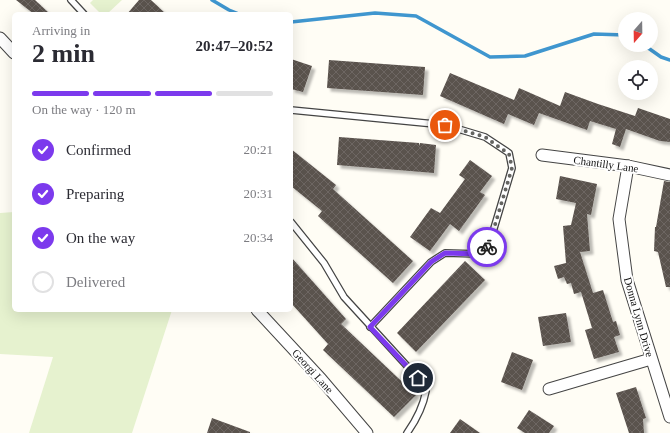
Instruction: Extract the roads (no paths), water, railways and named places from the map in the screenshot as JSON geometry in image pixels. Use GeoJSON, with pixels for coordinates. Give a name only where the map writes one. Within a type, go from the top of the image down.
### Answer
{"type":"FeatureCollection","features":[{"type":"Feature","properties":{"kind":"street"},"geometry":{"type":"LineString","coordinates":[[0,38],[12,51]]}},
{"type":"Feature","properties":{"kind":"street","name":"Chantilly Lane"},"geometry":{"type":"LineString","coordinates":[[542,155],[628,166],[670,175]]}},
{"type":"Feature","properties":{"kind":"street","name":"Donna Lynn Drive"},"geometry":{"type":"LineString","coordinates":[[628,166],[619,219],[628,280],[670,417]]}},
{"type":"Feature","properties":{"kind":"street","name":"Georgi Lane"},"geometry":{"type":"LineString","coordinates":[[259,312],[322,379],[367,433]]}},
{"type":"Feature","properties":{"kind":"street"},"geometry":{"type":"LineString","coordinates":[[549,389],[651,359]]}},
{"type":"Feature","properties":{"kind":"lane"},"geometry":{"type":"LineString","coordinates":[[71,0],[82,12]]}},
{"type":"Feature","properties":{"kind":"lane"},"geometry":{"type":"LineString","coordinates":[[293,110],[445,125],[485,137],[509,154],[512,168],[489,245],[480,254],[445,253],[431,262],[370,327]]}},
{"type":"Feature","properties":{"kind":"lane"},"geometry":{"type":"LineString","coordinates":[[293,224],[324,263],[344,297],[418,378],[426,391],[420,414],[407,433]]}},
{"type":"Feature","properties":{"kind":"waterway"},"geometry":{"type":"LineString","coordinates":[[212,0],[234,12]]}},
{"type":"Feature","properties":{"kind":"waterway"},"geometry":{"type":"LineString","coordinates":[[293,22],[375,13],[416,16],[490,57],[525,56],[594,34],[618,35]]}},
{"type":"Feature","properties":{"kind":"waterway"},"geometry":{"type":"LineString","coordinates":[[654,52],[661,57],[670,60]]}}]}
